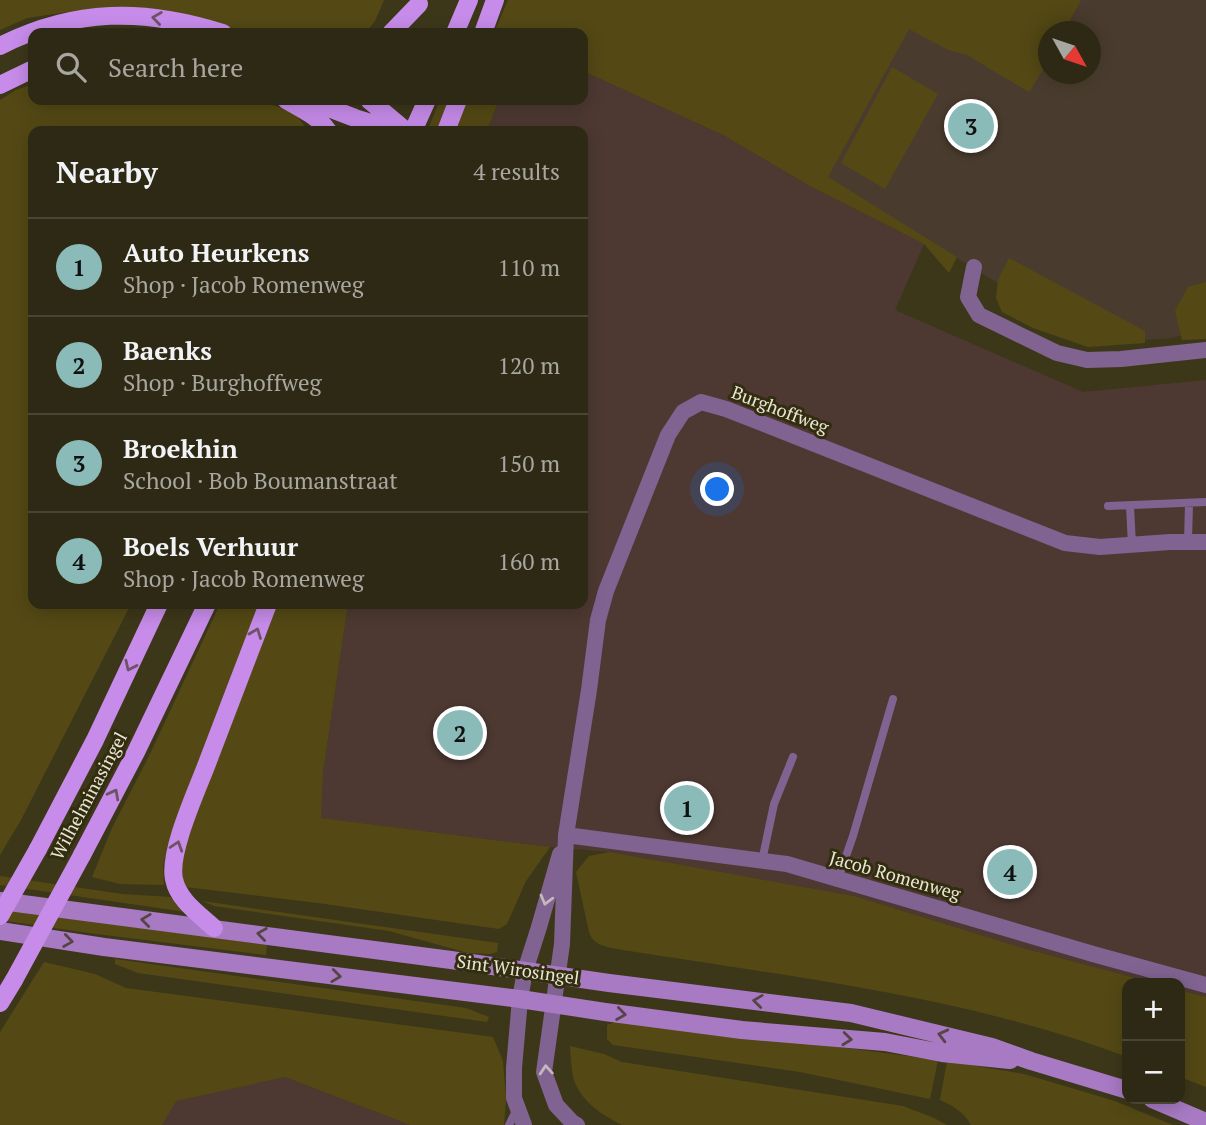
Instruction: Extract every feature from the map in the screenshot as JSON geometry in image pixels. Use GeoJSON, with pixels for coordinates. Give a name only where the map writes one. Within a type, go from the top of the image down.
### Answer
{"type":"FeatureCollection","features":[{"type":"Feature","properties":{"kind":"main road"},"geometry":{"type":"LineString","coordinates":[[457,28],[469,0]]}},
{"type":"Feature","properties":{"kind":"main road"},"geometry":{"type":"LineString","coordinates":[[485,28],[495,0]]}},
{"type":"Feature","properties":{"kind":"main road"},"geometry":{"type":"LineString","coordinates":[[396,28],[420,2]]}},
{"type":"Feature","properties":{"kind":"main road"},"geometry":{"type":"LineString","coordinates":[[409,28],[420,2]]}},
{"type":"Feature","properties":{"kind":"main road"},"geometry":{"type":"LineString","coordinates":[[42,28],[66,21],[126,15],[162,18],[206,28]]}},
{"type":"Feature","properties":{"kind":"main road"},"geometry":{"type":"LineString","coordinates":[[0,46],[28,34]]}},
{"type":"Feature","properties":{"kind":"main road"},"geometry":{"type":"LineString","coordinates":[[0,85],[28,71]]}},
{"type":"Feature","properties":{"kind":"main road"},"geometry":{"type":"LineString","coordinates":[[295,105],[325,126]]}},
{"type":"Feature","properties":{"kind":"main road"},"geometry":{"type":"LineString","coordinates":[[319,105],[365,126]]}},
{"type":"Feature","properties":{"kind":"main road"},"geometry":{"type":"LineString","coordinates":[[367,126],[374,105]]}},
{"type":"Feature","properties":{"kind":"main road"},"geometry":{"type":"LineString","coordinates":[[378,105],[401,126]]}},
{"type":"Feature","properties":{"kind":"main road"},"geometry":{"type":"LineString","coordinates":[[415,126],[424,105]]}},
{"type":"Feature","properties":{"kind":"main road"},"geometry":{"type":"LineString","coordinates":[[448,126],[456,105]]}},
{"type":"Feature","properties":{"kind":"main road","name":"Wilhelminasingel"},"geometry":{"type":"LineString","coordinates":[[0,916],[95,740],[157,609]]}},
{"type":"Feature","properties":{"kind":"main road","name":"Wilhelminasingel"},"geometry":{"type":"LineString","coordinates":[[0,1003],[136,752],[205,609]]}},
{"type":"Feature","properties":{"kind":"main road"},"geometry":{"type":"LineString","coordinates":[[214,928],[183,900],[178,892],[173,874],[174,857],[266,609]]}},
{"type":"Feature","properties":{"kind":"main road","name":"Sint Wirosingel"},"geometry":{"type":"LineString","coordinates":[[0,901],[850,1013],[992,1047],[1122,1088]]}},
{"type":"Feature","properties":{"kind":"main road","name":"Sint Wirosingel"},"geometry":{"type":"LineString","coordinates":[[0,932],[742,1030],[885,1042],[943,1053],[1031,1061]]}},
{"type":"Feature","properties":{"kind":"main road"},"geometry":{"type":"LineString","coordinates":[[1167,1104],[1202,1116]]}},
{"type":"Feature","properties":{"kind":"street"},"geometry":{"type":"LineString","coordinates":[[974,267],[968,296],[979,315],[1057,353],[1087,360],[1206,350]]}},
{"type":"Feature","properties":{"kind":"street","name":"Burghoffweg"},"geometry":{"type":"LineString","coordinates":[[577,1125],[556,1105],[544,1072],[562,944],[566,835],[598,620],[606,591],[668,435],[683,412],[701,402],[726,409],[1065,543],[1100,547],[1206,542]]}},
{"type":"Feature","properties":{"kind":"street","name":"Burghoffweg"},"geometry":{"type":"LineString","coordinates":[[524,1125],[514,1098],[520,999],[525,971],[566,835]]}},
{"type":"Feature","properties":{"kind":"street","name":"Jacob Romenweg"},"geometry":{"type":"LineString","coordinates":[[566,835],[787,864],[1206,985]]}},
{"type":"Feature","properties":{"kind":"lane"},"geometry":{"type":"LineString","coordinates":[[1108,506],[1206,502]]}},
{"type":"Feature","properties":{"kind":"lane"},"geometry":{"type":"LineString","coordinates":[[1188,541],[1189,504]]}},
{"type":"Feature","properties":{"kind":"lane"},"geometry":{"type":"LineString","coordinates":[[1129,506],[1132,545]]}},
{"type":"Feature","properties":{"kind":"lane"},"geometry":{"type":"LineString","coordinates":[[838,879],[893,699]]}},
{"type":"Feature","properties":{"kind":"lane"},"geometry":{"type":"LineString","coordinates":[[762,861],[774,804],[793,757]]}},
{"type":"Feature","properties":{"kind":"lane"},"geometry":{"type":"LineString","coordinates":[[509,1125],[517,1109]]}},
{"type":"Feature","properties":{"kind":"shaded area"},"geometry":{"type":"Polygon","coordinates":[[[0,0],[384,0],[370,28],[226,28],[184,14],[130,7],[27,18],[0,30],[0,0]]]}},
{"type":"Feature","properties":{"kind":"shaded area"},"geometry":{"type":"Polygon","coordinates":[[[508,0],[1081,0],[1069,21],[1038,21],[1038,78],[1029,92],[967,55],[948,50],[909,29],[828,177],[957,257],[949,273],[924,244],[808,185],[723,135],[588,73],[588,28],[496,28],[508,0]]]}},
{"type":"Feature","properties":{"kind":"shaded area"},"geometry":{"type":"Polygon","coordinates":[[[587,0],[1206,0],[1206,332],[1172,338],[1094,343],[828,178],[588,36],[588,28],[576,28],[587,0]]]}},
{"type":"Feature","properties":{"kind":"shaded area"},"geometry":{"type":"Polygon","coordinates":[[[892,67],[938,94],[885,189],[841,163],[892,67]]]}},
{"type":"Feature","properties":{"kind":"shaded area"},"geometry":{"type":"Polygon","coordinates":[[[588,73],[723,135],[808,185],[924,244],[895,310],[1083,392],[1206,380],[1206,997],[1185,991],[1185,978],[1135,978],[1023,948],[854,896],[610,852],[320,818],[323,772],[347,609],[588,609],[588,126],[489,126],[497,105],[588,105],[588,73]]]}},
{"type":"Feature","properties":{"kind":"shaded area"},"geometry":{"type":"Polygon","coordinates":[[[28,86],[28,105],[272,105],[295,113],[304,126],[28,126],[28,609],[128,609],[21,820],[0,855],[0,100],[28,86]]]}},
{"type":"Feature","properties":{"kind":"shaded area"},"geometry":{"type":"Polygon","coordinates":[[[438,105],[450,105],[442,126],[429,126],[438,105]]]}},
{"type":"Feature","properties":{"kind":"shaded area"},"geometry":{"type":"Polygon","coordinates":[[[463,105],[497,105],[489,126],[454,126],[463,105]]]}},
{"type":"Feature","properties":{"kind":"shaded area"},"geometry":{"type":"Polygon","coordinates":[[[1009,258],[1145,331],[1145,343],[1088,347],[1033,328],[1002,312],[996,298],[998,280],[1009,258]]]}},
{"type":"Feature","properties":{"kind":"shaded area"},"geometry":{"type":"Polygon","coordinates":[[[1206,282],[1206,339],[1182,340],[1175,311],[1188,287],[1206,282]]]}},
{"type":"Feature","properties":{"kind":"shaded area"},"geometry":{"type":"Polygon","coordinates":[[[218,609],[258,609],[168,847],[163,865],[164,885],[120,884],[92,877],[112,828],[218,609]]]}},
{"type":"Feature","properties":{"kind":"shaded area"},"geometry":{"type":"Polygon","coordinates":[[[272,609],[347,609],[323,772],[321,818],[550,847],[526,881],[507,924],[499,929],[185,887],[181,870],[183,851],[272,609]]]}},
{"type":"Feature","properties":{"kind":"shaded area"},"geometry":{"type":"Polygon","coordinates":[[[610,852],[854,896],[1023,948],[1135,978],[1122,978],[1122,1055],[1004,1018],[941,1003],[607,947],[591,937],[576,872],[589,856],[610,852]]]}},
{"type":"Feature","properties":{"kind":"shaded area"},"geometry":{"type":"Polygon","coordinates":[[[0,876],[122,894],[171,897],[186,912],[0,885],[0,876]]]}},
{"type":"Feature","properties":{"kind":"shaded area"},"geometry":{"type":"Polygon","coordinates":[[[202,901],[498,943],[497,952],[468,953],[389,931],[214,906],[202,901]]]}},
{"type":"Feature","properties":{"kind":"shaded area"},"geometry":{"type":"Polygon","coordinates":[[[0,907],[267,945],[266,955],[0,920],[0,907]]]}},
{"type":"Feature","properties":{"kind":"shaded area"},"geometry":{"type":"Polygon","coordinates":[[[115,959],[466,1008],[489,1017],[487,1022],[138,973],[115,964],[115,959]]]}},
{"type":"Feature","properties":{"kind":"shaded area"},"geometry":{"type":"Polygon","coordinates":[[[44,962],[95,974],[126,988],[493,1037],[503,1061],[506,1099],[504,1125],[410,1125],[285,1077],[176,1101],[162,1125],[0,1125],[0,1032],[44,962]]]}},
{"type":"Feature","properties":{"kind":"shaded area"},"geometry":{"type":"Polygon","coordinates":[[[1185,991],[1206,997],[1206,1087],[1185,1079],[1185,991]]]}},
{"type":"Feature","properties":{"kind":"shaded area"},"geometry":{"type":"Polygon","coordinates":[[[623,1019],[938,1060],[930,1099],[800,1072],[613,1045],[607,1039],[607,1025],[623,1019]]]}},
{"type":"Feature","properties":{"kind":"shaded area"},"geometry":{"type":"Polygon","coordinates":[[[570,1046],[604,1054],[622,1062],[903,1106],[947,1125],[622,1125],[601,1112],[582,1095],[573,1076],[570,1046]]]}},
{"type":"Feature","properties":{"kind":"shaded area"},"geometry":{"type":"Polygon","coordinates":[[[947,1061],[1024,1074],[1115,1101],[1173,1125],[971,1125],[958,1110],[940,1100],[947,1061]]]}},
{"type":"Feature","properties":{"kind":"shaded area"},"geometry":{"type":"Polygon","coordinates":[[[285,1077],[410,1125],[158,1125],[171,1100],[285,1077]]]}},
{"type":"Feature","properties":{"kind":"place","name":"Broekhin"},"geometry":{"type":"Point","coordinates":[971,126]}},
{"type":"Feature","properties":{"kind":"place","name":"Baenks"},"geometry":{"type":"Point","coordinates":[460,733]}},
{"type":"Feature","properties":{"kind":"place","name":"Auto Heurkens"},"geometry":{"type":"Point","coordinates":[687,808]}},
{"type":"Feature","properties":{"kind":"place","name":"Boels Verhuur"},"geometry":{"type":"Point","coordinates":[1010,872]}}]}
